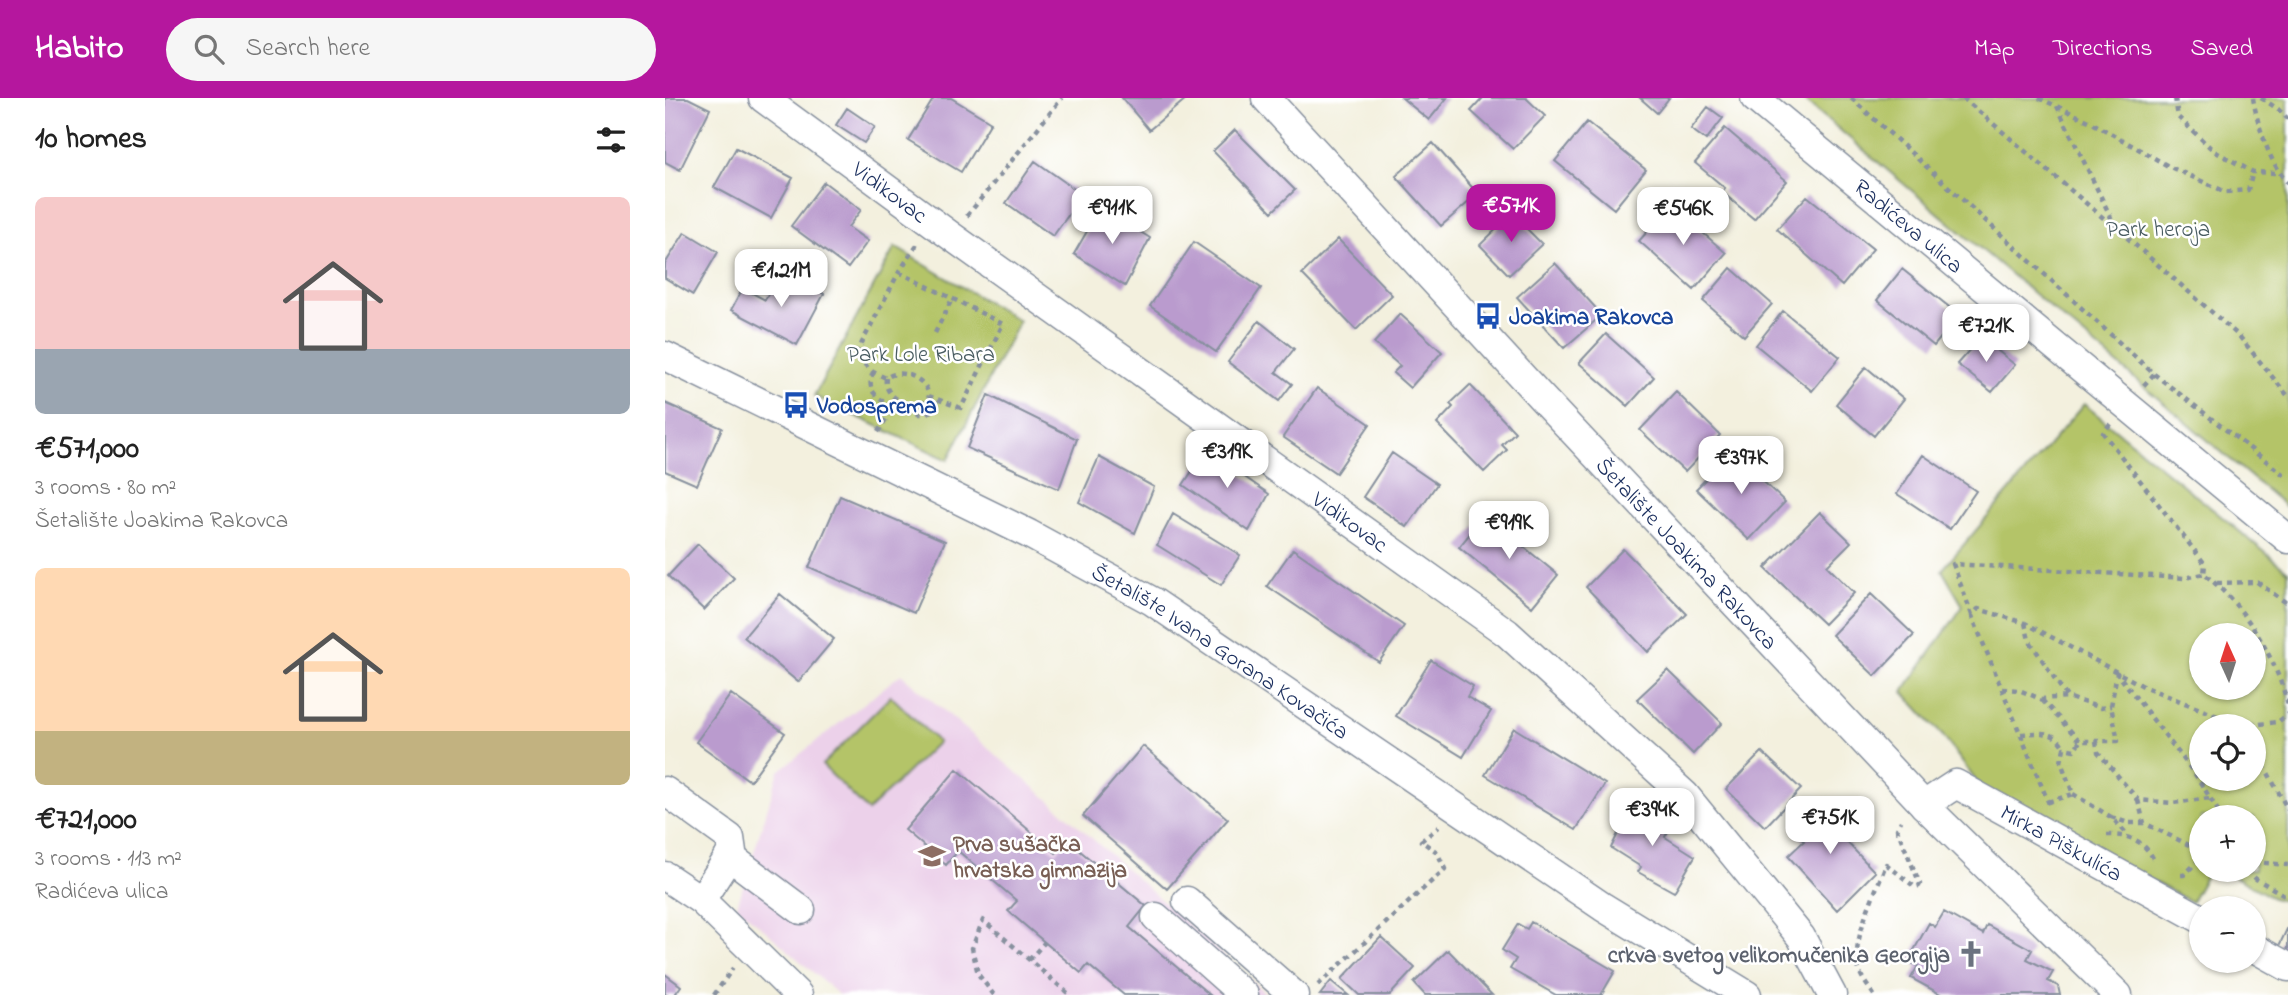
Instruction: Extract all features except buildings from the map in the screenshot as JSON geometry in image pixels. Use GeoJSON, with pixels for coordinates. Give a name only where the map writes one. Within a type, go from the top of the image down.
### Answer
{"type":"FeatureCollection","features":[{"type":"Feature","properties":{"kind":"street","name":"Vidikovac"},"geometry":{"type":"LineString","coordinates":[[763,98],[951,236],[1507,633],[1685,795],[1801,937],[1832,995]]}},
{"type":"Feature","properties":{"kind":"street","name":"Šetalište Joakima Rakovca"},"geometry":{"type":"LineString","coordinates":[[1266,98],[1549,406],[1924,805],[2118,995]]}},
{"type":"Feature","properties":{"kind":"street","name":"Radićeva ulica"},"geometry":{"type":"LineString","coordinates":[[1755,98],[2288,539]]}},
{"type":"Feature","properties":{"kind":"street","name":"Šetalište Ivana Gorana Kovačića"},"geometry":{"type":"LineString","coordinates":[[665,356],[1029,534],[1152,601],[1603,907],[1747,995]]}},
{"type":"Feature","properties":{"kind":"street","name":"Mirka Piškulića"},"geometry":{"type":"LineString","coordinates":[[1924,805],[1957,784],[2189,912]]}},
{"type":"Feature","properties":{"kind":"street"},"geometry":{"type":"LineString","coordinates":[[665,791],[730,838],[733,845],[701,901]]}},
{"type":"Feature","properties":{"kind":"street"},"geometry":{"type":"LineString","coordinates":[[729,856],[801,910]]}},
{"type":"Feature","properties":{"kind":"street"},"geometry":{"type":"LineString","coordinates":[[665,876],[701,901],[798,995]]}},
{"type":"Feature","properties":{"kind":"street"},"geometry":{"type":"LineString","coordinates":[[1187,901],[1305,990]]}},
{"type":"Feature","properties":{"kind":"street"},"geometry":{"type":"LineString","coordinates":[[1156,917],[1244,995]]}},
{"type":"Feature","properties":{"kind":"street"},"geometry":{"type":"LineString","coordinates":[[2266,955],[2288,967]]}},
{"type":"Feature","properties":{"kind":"path"},"geometry":{"type":"LineString","coordinates":[[966,217],[1062,98]]}},
{"type":"Feature","properties":{"kind":"path"},"geometry":{"type":"LineString","coordinates":[[1851,98],[2154,374],[2288,478]]}},
{"type":"Feature","properties":{"kind":"path"},"geometry":{"type":"LineString","coordinates":[[1963,98],[2239,335],[2288,396]]}},
{"type":"Feature","properties":{"kind":"path"},"geometry":{"type":"LineString","coordinates":[[2039,98],[2089,121],[2170,167],[2226,192],[2248,190],[2252,172]]}},
{"type":"Feature","properties":{"kind":"path"},"geometry":{"type":"LineString","coordinates":[[2175,98],[2178,117],[2214,151],[2252,172],[2278,173]]}},
{"type":"Feature","properties":{"kind":"path"},"geometry":{"type":"LineString","coordinates":[[2253,98],[2255,113],[2278,173],[2288,183]]}},
{"type":"Feature","properties":{"kind":"path"},"geometry":{"type":"LineString","coordinates":[[2260,98],[2288,119]]}},
{"type":"Feature","properties":{"kind":"path"},"geometry":{"type":"LineString","coordinates":[[2057,106],[2116,228]]}},
{"type":"Feature","properties":{"kind":"path"},"geometry":{"type":"LineString","coordinates":[[886,378],[873,372],[855,356],[899,272],[916,246],[927,253]]}},
{"type":"Feature","properties":{"kind":"path"},"geometry":{"type":"LineString","coordinates":[[899,272],[1003,324],[961,408],[929,396]]}},
{"type":"Feature","properties":{"kind":"path"},"geometry":{"type":"LineString","coordinates":[[935,333],[952,299]]}},
{"type":"Feature","properties":{"kind":"path"},"geometry":{"type":"LineString","coordinates":[[873,372],[872,391],[894,406],[917,415],[926,414],[936,408],[940,401]]}},
{"type":"Feature","properties":{"kind":"path"},"geometry":{"type":"LineString","coordinates":[[896,373],[904,374],[923,383],[929,396],[926,402],[920,405],[910,404],[890,395],[886,390],[886,378],[896,373]]}},
{"type":"Feature","properties":{"kind":"path"},"geometry":{"type":"LineString","coordinates":[[2136,393],[2154,374]]}},
{"type":"Feature","properties":{"kind":"path"},"geometry":{"type":"LineString","coordinates":[[874,439],[894,406]]}},
{"type":"Feature","properties":{"kind":"path"},"geometry":{"type":"LineString","coordinates":[[2115,418],[2103,433],[2205,564],[2204,574]]}},
{"type":"Feature","properties":{"kind":"path"},"geometry":{"type":"LineString","coordinates":[[2128,835],[2093,835],[2066,844],[1953,564],[2185,578],[2204,574],[2216,583],[2248,620],[2281,677],[2288,705]]}},
{"type":"Feature","properties":{"kind":"path"},"geometry":{"type":"LineString","coordinates":[[2216,583],[2257,582],[2288,604]]}},
{"type":"Feature","properties":{"kind":"path"},"geometry":{"type":"LineString","coordinates":[[1972,616],[1978,608],[2025,622],[2143,686],[2213,714]]}},
{"type":"Feature","properties":{"kind":"path"},"geometry":{"type":"LineString","coordinates":[[2025,622],[2029,640],[2067,697]]}},
{"type":"Feature","properties":{"kind":"path"},"geometry":{"type":"LineString","coordinates":[[2002,689],[2019,690],[2041,699],[2080,741],[2118,741],[2111,706],[2117,673]]}},
{"type":"Feature","properties":{"kind":"path"},"geometry":{"type":"LineString","coordinates":[[2117,673],[2195,774],[2214,805]]}},
{"type":"Feature","properties":{"kind":"path"},"geometry":{"type":"LineString","coordinates":[[2041,699],[2067,697],[2101,708],[2111,706]]}},
{"type":"Feature","properties":{"kind":"path"},"geometry":{"type":"LineString","coordinates":[[2266,723],[2279,722],[2288,714]]}},
{"type":"Feature","properties":{"kind":"path"},"geometry":{"type":"LineString","coordinates":[[2021,734],[2046,732],[2060,740],[2064,748],[2061,762],[2073,794],[2111,817],[2128,823],[2144,823],[2189,845]]}},
{"type":"Feature","properties":{"kind":"path"},"geometry":{"type":"LineString","coordinates":[[2064,748],[2074,750],[2080,741]]}},
{"type":"Feature","properties":{"kind":"path"},"geometry":{"type":"LineString","coordinates":[[2095,741],[2098,752],[2138,800],[2144,823]]}},
{"type":"Feature","properties":{"kind":"path"},"geometry":{"type":"LineString","coordinates":[[2266,769],[2288,810]]}},
{"type":"Feature","properties":{"kind":"path"},"geometry":{"type":"LineString","coordinates":[[2048,802],[2073,794]]}},
{"type":"Feature","properties":{"kind":"path"},"geometry":{"type":"LineString","coordinates":[[2138,800],[2173,803],[2210,799]]}},
{"type":"Feature","properties":{"kind":"path"},"geometry":{"type":"LineString","coordinates":[[2111,817],[2149,851],[2155,863]]}},
{"type":"Feature","properties":{"kind":"path"},"geometry":{"type":"LineString","coordinates":[[1874,995],[1857,963],[1858,942],[1886,864],[1915,887],[1920,884],[1897,829],[1901,821]]}},
{"type":"Feature","properties":{"kind":"path"},"geometry":{"type":"LineString","coordinates":[[1305,990],[1445,869],[1437,852],[1421,841],[1443,824]]}},
{"type":"Feature","properties":{"kind":"path"},"geometry":{"type":"LineString","coordinates":[[2266,863],[2288,865]]}},
{"type":"Feature","properties":{"kind":"path"},"geometry":{"type":"LineString","coordinates":[[2261,882],[2288,897]]}},
{"type":"Feature","properties":{"kind":"path"},"geometry":{"type":"LineString","coordinates":[[994,995],[978,974],[974,962],[972,948],[983,920],[1070,995]]}},
{"type":"Feature","properties":{"kind":"path"},"geometry":{"type":"LineString","coordinates":[[1029,960],[1045,942]]}},
{"type":"Feature","properties":{"kind":"path"},"geometry":{"type":"LineString","coordinates":[[714,995],[738,962]]}},
{"type":"Feature","properties":{"kind":"shaded area","name":"Prva sušačka hrvatska gimnazija"},"geometry":{"type":"Polygon","coordinates":[[[901,674],[1056,806],[1267,995],[839,995],[737,906],[779,771],[901,674]]]}},
{"type":"Feature","properties":{"kind":"green space","name":"Park heroja"},"geometry":{"type":"Polygon","coordinates":[[[1802,98],[2288,98],[2288,508],[1802,98]]]}},
{"type":"Feature","properties":{"kind":"green space","name":"Park Lole Ribara"},"geometry":{"type":"Polygon","coordinates":[[[895,247],[1019,321],[948,460],[814,396],[895,247]]]}},
{"type":"Feature","properties":{"kind":"green space"},"geometry":{"type":"Polygon","coordinates":[[[2084,404],[2288,571],[2288,902],[2273,898],[2244,882],[2266,882],[2266,805],[2189,805],[2189,882],[2202,882],[2194,896],[2189,896],[2189,901],[1982,789],[1943,736],[1903,692],[1963,606],[1942,570],[2084,404]]]}},
{"type":"Feature","properties":{"kind":"green space"},"geometry":{"type":"Polygon","coordinates":[[[891,696],[938,742],[868,811],[822,765],[891,696]]]}},
{"type":"Feature","properties":{"kind":"place","name":"Joakima Rakovca"},"geometry":{"type":"Point","coordinates":[1488,316]}},
{"type":"Feature","properties":{"kind":"place","name":"Vodosprema"},"geometry":{"type":"Point","coordinates":[796,405]}},
{"type":"Feature","properties":{"kind":"place","name":"Prva sušačka hrvatska gimnazija"},"geometry":{"type":"Point","coordinates":[932,856]}},
{"type":"Feature","properties":{"kind":"place","name":"crkva svetog velikomučenika Georgija"},"geometry":{"type":"Point","coordinates":[1971,954]}}]}
